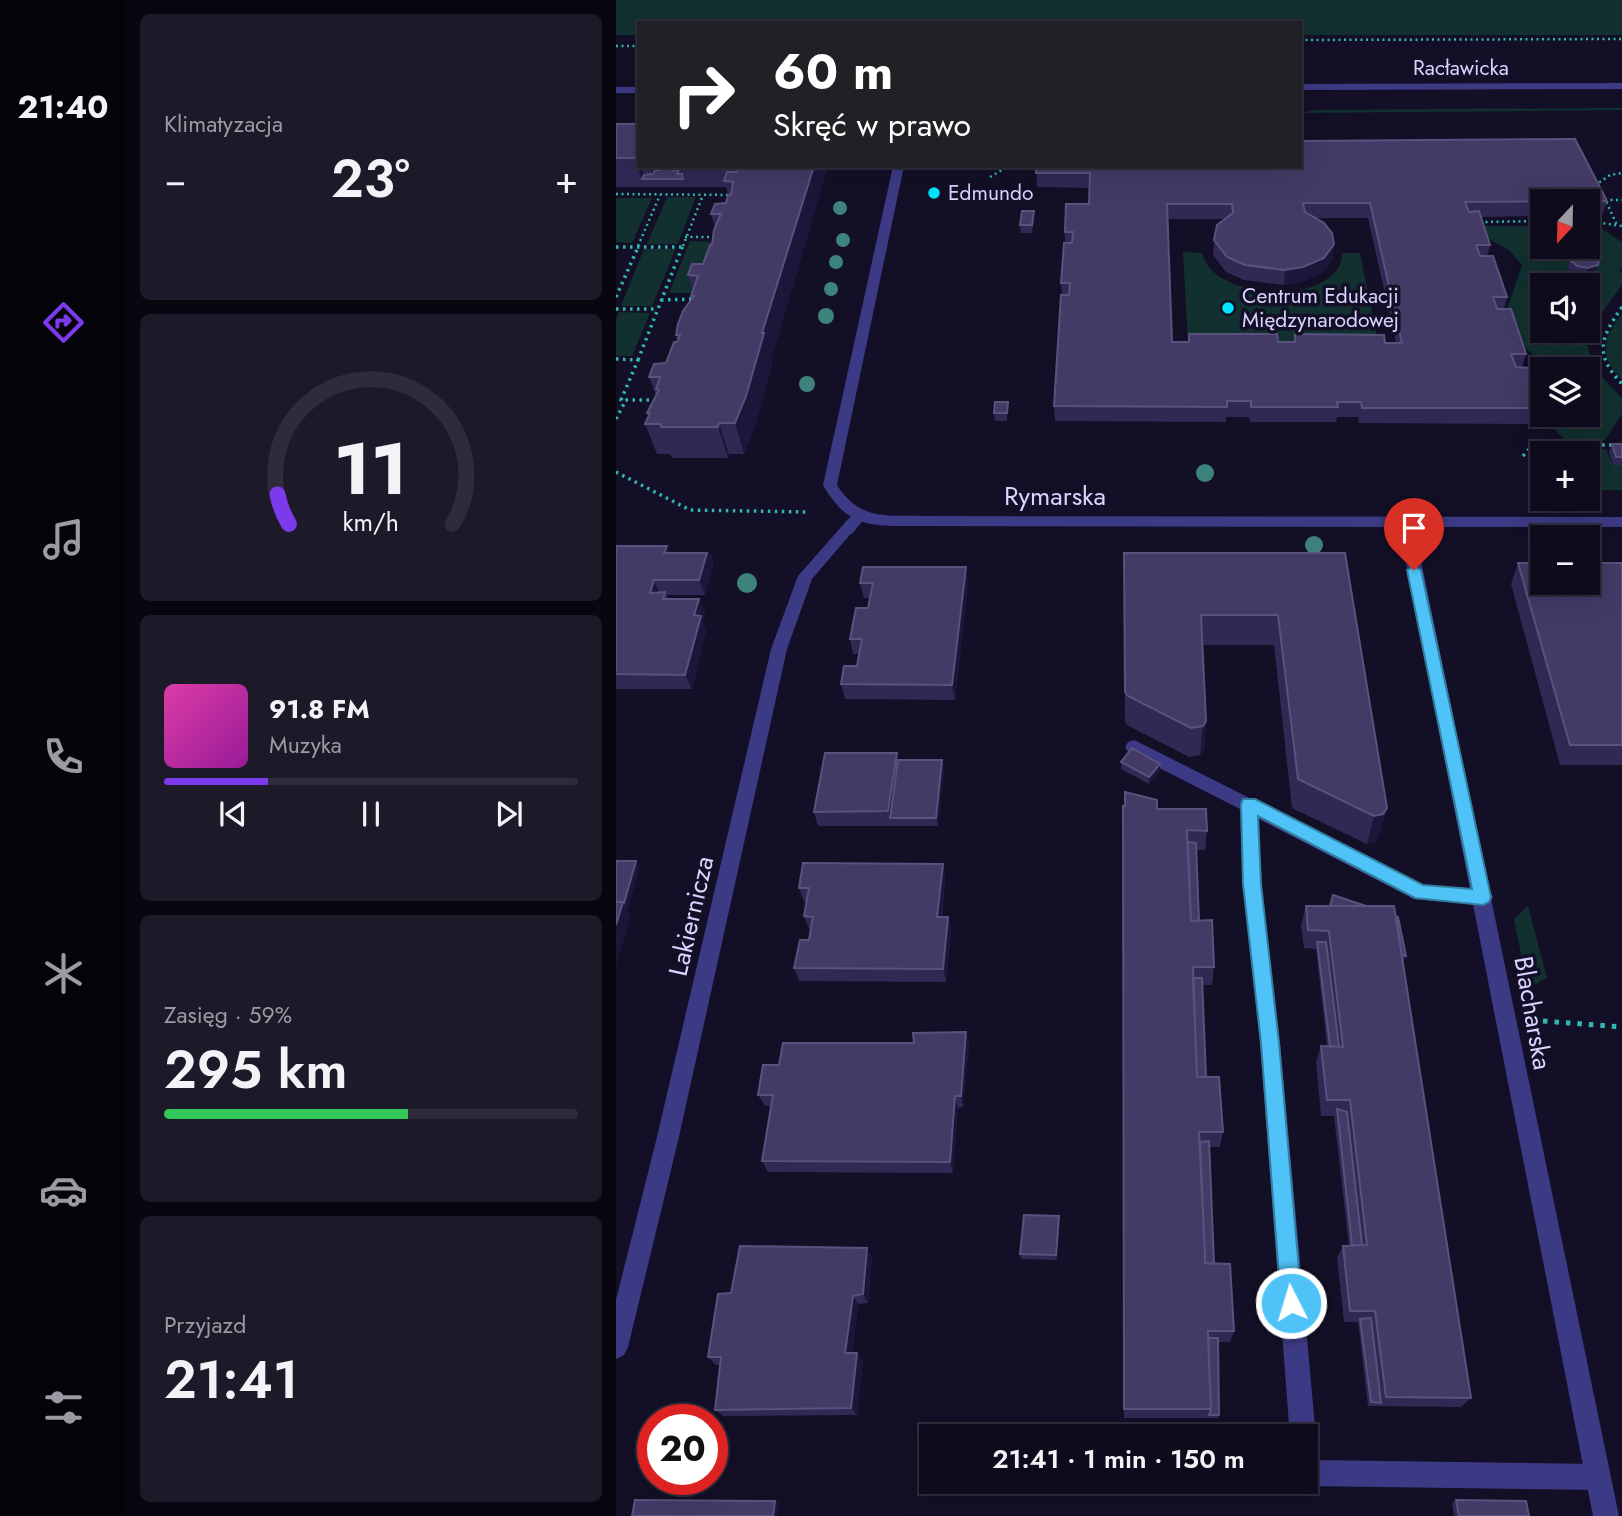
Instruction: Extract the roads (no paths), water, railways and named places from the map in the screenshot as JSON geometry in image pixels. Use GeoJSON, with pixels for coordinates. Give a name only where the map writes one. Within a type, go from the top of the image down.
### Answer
{"type":"FeatureCollection","features":[{"type":"Feature","properties":{"kind":"street","name":"Racławicka"},"geometry":{"type":"LineString","coordinates":[[1302,87],[1622,86]]}},
{"type":"Feature","properties":{"kind":"street"},"geometry":{"type":"LineString","coordinates":[[616,90],[637,90]]}},
{"type":"Feature","properties":{"kind":"street"},"geometry":{"type":"LineString","coordinates":[[853,524],[830,485],[899,168]]}},
{"type":"Feature","properties":{"kind":"street","name":"Rymarska"},"geometry":{"type":"LineString","coordinates":[[853,524],[923,521],[1622,522]]}},
{"type":"Feature","properties":{"kind":"street","name":"Blacharska"},"geometry":{"type":"LineString","coordinates":[[1405,521],[1606,1516]]}},
{"type":"Feature","properties":{"kind":"street","name":"Lakiernicza"},"geometry":{"type":"LineString","coordinates":[[616,1347],[667,1142],[779,649],[806,576],[853,524]]}},
{"type":"Feature","properties":{"kind":"street"},"geometry":{"type":"LineString","coordinates":[[1134,747],[1421,893],[1483,897]]}},
{"type":"Feature","properties":{"kind":"street"},"geometry":{"type":"LineString","coordinates":[[1249,804],[1252,884],[1270,1043],[1302,1424]]}},
{"type":"Feature","properties":{"kind":"street"},"geometry":{"type":"LineString","coordinates":[[1318,1472],[1598,1477]]}},
{"type":"Feature","properties":{"kind":"place","name":"Edmundo"},"geometry":{"type":"Point","coordinates":[934,193]}},
{"type":"Feature","properties":{"kind":"place","name":"Centrum Edukacji Międzynarodowej"},"geometry":{"type":"Point","coordinates":[1228,308]}}]}
